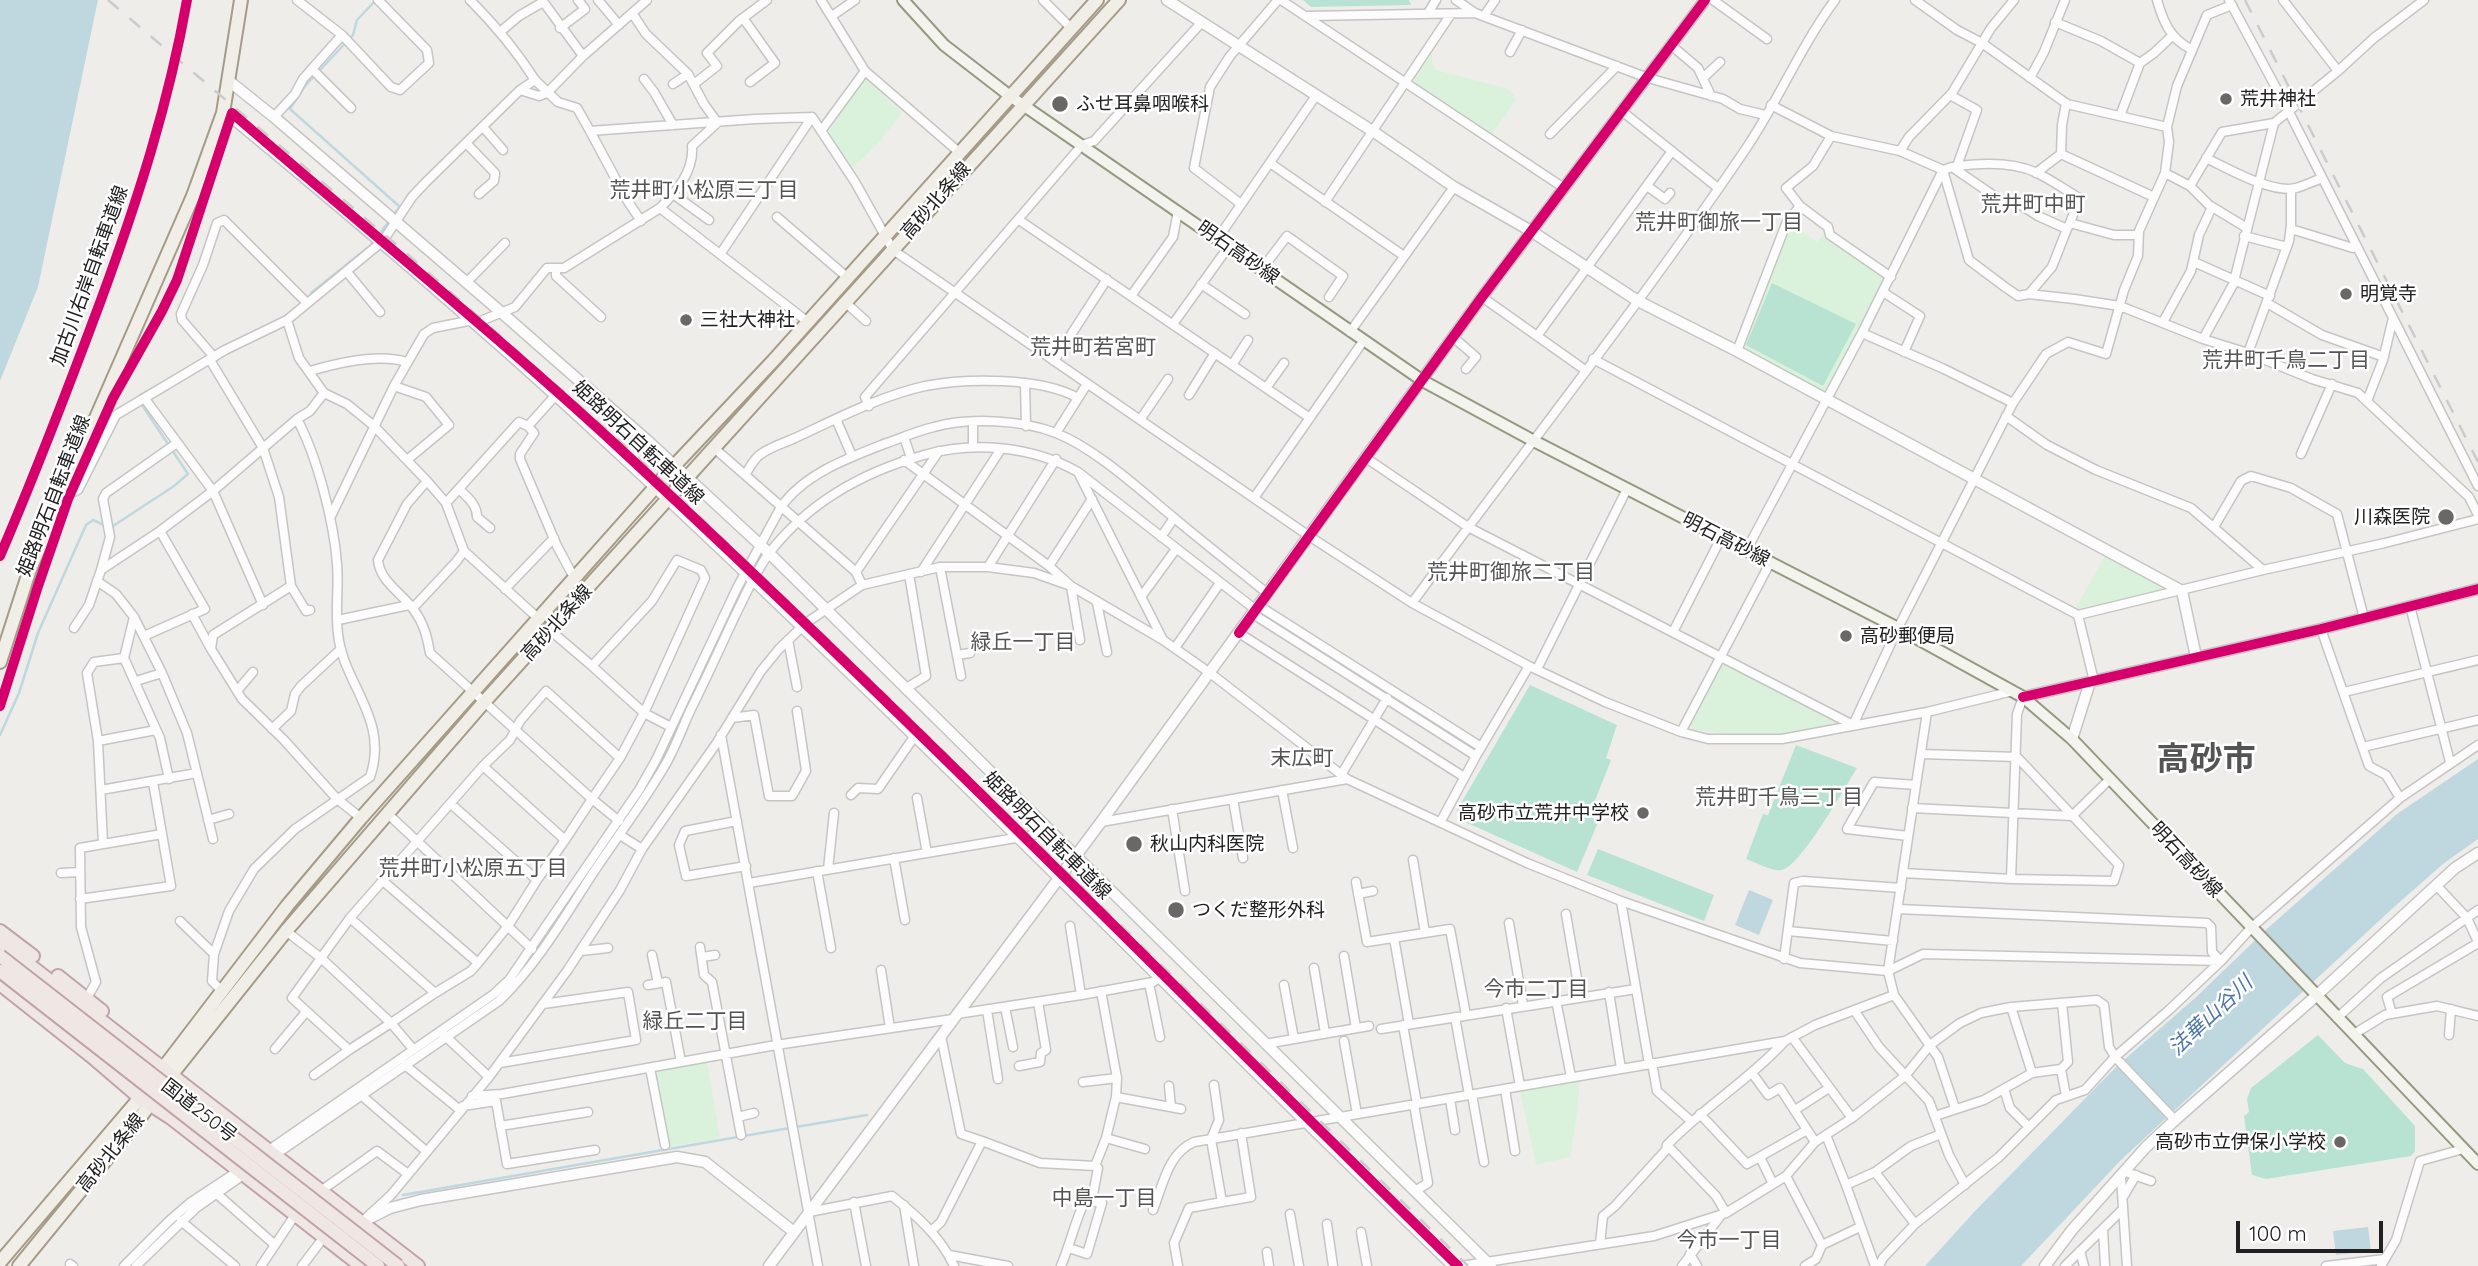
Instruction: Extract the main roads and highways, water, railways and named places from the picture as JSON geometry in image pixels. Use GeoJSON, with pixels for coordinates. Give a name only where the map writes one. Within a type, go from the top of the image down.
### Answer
{"type":"FeatureCollection","features":[{"type":"Feature","properties":{"kind":"highway"},"geometry":{"type":"LineString","coordinates":[[0,931],[123,1028],[150,1058]]}},
{"type":"Feature","properties":{"kind":"highway"},"geometry":{"type":"LineString","coordinates":[[0,942],[418,1266]]}},
{"type":"Feature","properties":{"kind":"highway","name":"国道250号"},"geometry":{"type":"LineString","coordinates":[[0,956],[398,1266]]}},
{"type":"Feature","properties":{"kind":"highway","name":"国道250号"},"geometry":{"type":"LineString","coordinates":[[0,971],[378,1266]]}},
{"type":"Feature","properties":{"kind":"highway"},"geometry":{"type":"LineString","coordinates":[[2,988],[91,1056],[127,1088],[324,1237],[355,1264]]}},
{"type":"Feature","properties":{"kind":"main road"},"geometry":{"type":"LineString","coordinates":[[0,663],[30,569],[172,248],[223,113],[241,0]]}},
{"type":"Feature","properties":{"kind":"main road","name":"明石高砂線"},"geometry":{"type":"LineString","coordinates":[[903,0],[943,45],[1010,96],[1423,381],[1898,628],[2018,694],[2072,739],[2478,1164]]}},
{"type":"Feature","properties":{"kind":"main road","name":"高砂北条線"},"geometry":{"type":"LineString","coordinates":[[168,1071],[222,992],[287,906],[361,818],[540,620],[674,466],[848,278],[1097,0]]}},
{"type":"Feature","properties":{"kind":"main road","name":"高砂北条線"},"geometry":{"type":"LineString","coordinates":[[0,1262],[145,1101],[286,931],[485,701],[1118,0]]}},
{"type":"Feature","properties":{"kind":"main road","name":"高砂北条線"},"geometry":{"type":"LineString","coordinates":[[19,1266],[136,1123],[145,1101]]}},
{"type":"Feature","properties":{"kind":"water"},"geometry":{"type":"Polygon","coordinates":[[[0,0],[98,0],[38,287],[0,381],[0,0]]]}},
{"type":"Feature","properties":{"kind":"water","name":"法華山谷川"},"geometry":{"type":"Polygon","coordinates":[[[2478,759],[2478,839],[2443,864],[2393,908],[2121,1160],[2021,1266],[1925,1266],[2117,1066],[2397,814],[2478,759]]]}},
{"type":"Feature","properties":{"kind":"water"},"geometry":{"type":"Polygon","coordinates":[[[1749,890],[1773,900],[1759,935],[1735,925],[1749,890]]]}},
{"type":"Feature","properties":{"kind":"water"},"geometry":{"type":"Polygon","coordinates":[[[2368,1227],[2371,1251],[2336,1255],[2333,1231],[2368,1227]]]}},
{"type":"Feature","properties":{"kind":"waterway"},"geometry":{"type":"LineString","coordinates":[[376,0],[357,20],[353,35],[305,86],[290,109],[400,207],[394,214]]}},
{"type":"Feature","properties":{"kind":"waterway"},"geometry":{"type":"LineString","coordinates":[[311,293],[371,245],[390,220]]}},
{"type":"Feature","properties":{"kind":"waterway"},"geometry":{"type":"LineString","coordinates":[[270,324],[289,314]]}},
{"type":"Feature","properties":{"kind":"waterway"},"geometry":{"type":"LineString","coordinates":[[110,528],[188,474],[138,399],[140,395],[167,380]]}},
{"type":"Feature","properties":{"kind":"waterway"},"geometry":{"type":"LineString","coordinates":[[0,735],[19,693],[38,633],[86,525],[93,520],[104,525]]}},
{"type":"Feature","properties":{"kind":"waterway"},"geometry":{"type":"LineString","coordinates":[[796,1127],[867,1115]]}},
{"type":"Feature","properties":{"kind":"waterway"},"geometry":{"type":"LineString","coordinates":[[403,1195],[790,1128]]}},
{"type":"Feature","properties":{"kind":"railway"},"geometry":{"type":"LineString","coordinates":[[108,0],[405,252],[631,451],[876,685],[1468,1266]]}},
{"type":"Feature","properties":{"kind":"railway"},"geometry":{"type":"LineString","coordinates":[[2245,0],[2478,462]]}},
{"type":"Feature","properties":{"kind":"place","name":"荒井神社"},"geometry":{"type":"Point","coordinates":[2226,99]}},
{"type":"Feature","properties":{"kind":"place","name":"ふせ耳鼻咽喉科"},"geometry":{"type":"Point","coordinates":[1060,104]}},
{"type":"Feature","properties":{"kind":"place","name":"明覚寺"},"geometry":{"type":"Point","coordinates":[2346,294]}},
{"type":"Feature","properties":{"kind":"place","name":"三社大神社"},"geometry":{"type":"Point","coordinates":[686,320]}},
{"type":"Feature","properties":{"kind":"place","name":"川森医院"},"geometry":{"type":"Point","coordinates":[2446,517]}},
{"type":"Feature","properties":{"kind":"place","name":"高砂郵便局"},"geometry":{"type":"Point","coordinates":[1846,636]}},
{"type":"Feature","properties":{"kind":"place","name":"高砂市立荒井中学校"},"geometry":{"type":"Point","coordinates":[1643,813]}},
{"type":"Feature","properties":{"kind":"place","name":"秋山内科医院"},"geometry":{"type":"Point","coordinates":[1134,844]}},
{"type":"Feature","properties":{"kind":"place","name":"つくだ整形外科"},"geometry":{"type":"Point","coordinates":[1176,910]}},
{"type":"Feature","properties":{"kind":"place","name":"高砂市立伊保小学校"},"geometry":{"type":"Point","coordinates":[2340,1142]}},
{"type":"Feature","properties":{"kind":"district","name":"荒井町小松原三丁目"},"geometry":{"type":"Point","coordinates":[704,191]}},
{"type":"Feature","properties":{"kind":"district","name":"荒井町中町"},"geometry":{"type":"Point","coordinates":[2033,205]}},
{"type":"Feature","properties":{"kind":"district","name":"荒井町御旅一丁目"},"geometry":{"type":"Point","coordinates":[1719,223]}},
{"type":"Feature","properties":{"kind":"district","name":"荒井町若宮町"},"geometry":{"type":"Point","coordinates":[1093,348]}},
{"type":"Feature","properties":{"kind":"district","name":"荒井町千鳥二丁目"},"geometry":{"type":"Point","coordinates":[2286,361]}},
{"type":"Feature","properties":{"kind":"district","name":"荒井町御旅二丁目"},"geometry":{"type":"Point","coordinates":[1511,573]}},
{"type":"Feature","properties":{"kind":"district","name":"緑丘一丁目"},"geometry":{"type":"Point","coordinates":[1023,643]}},
{"type":"Feature","properties":{"kind":"district","name":"末広町"},"geometry":{"type":"Point","coordinates":[1302,759]}},
{"type":"Feature","properties":{"kind":"district","name":"高砂市"},"geometry":{"type":"Point","coordinates":[2206,760]}},
{"type":"Feature","properties":{"kind":"district","name":"荒井町千鳥三丁目"},"geometry":{"type":"Point","coordinates":[1779,798]}},
{"type":"Feature","properties":{"kind":"district","name":"荒井町小松原五丁目"},"geometry":{"type":"Point","coordinates":[473,869]}},
{"type":"Feature","properties":{"kind":"district","name":"今市二丁目"},"geometry":{"type":"Point","coordinates":[1536,990]}},
{"type":"Feature","properties":{"kind":"district","name":"緑丘二丁目"},"geometry":{"type":"Point","coordinates":[695,1022]}},
{"type":"Feature","properties":{"kind":"district","name":"中島一丁目"},"geometry":{"type":"Point","coordinates":[1104,1199]}},
{"type":"Feature","properties":{"kind":"district","name":"今市一丁目"},"geometry":{"type":"Point","coordinates":[1729,1241]}}]}
